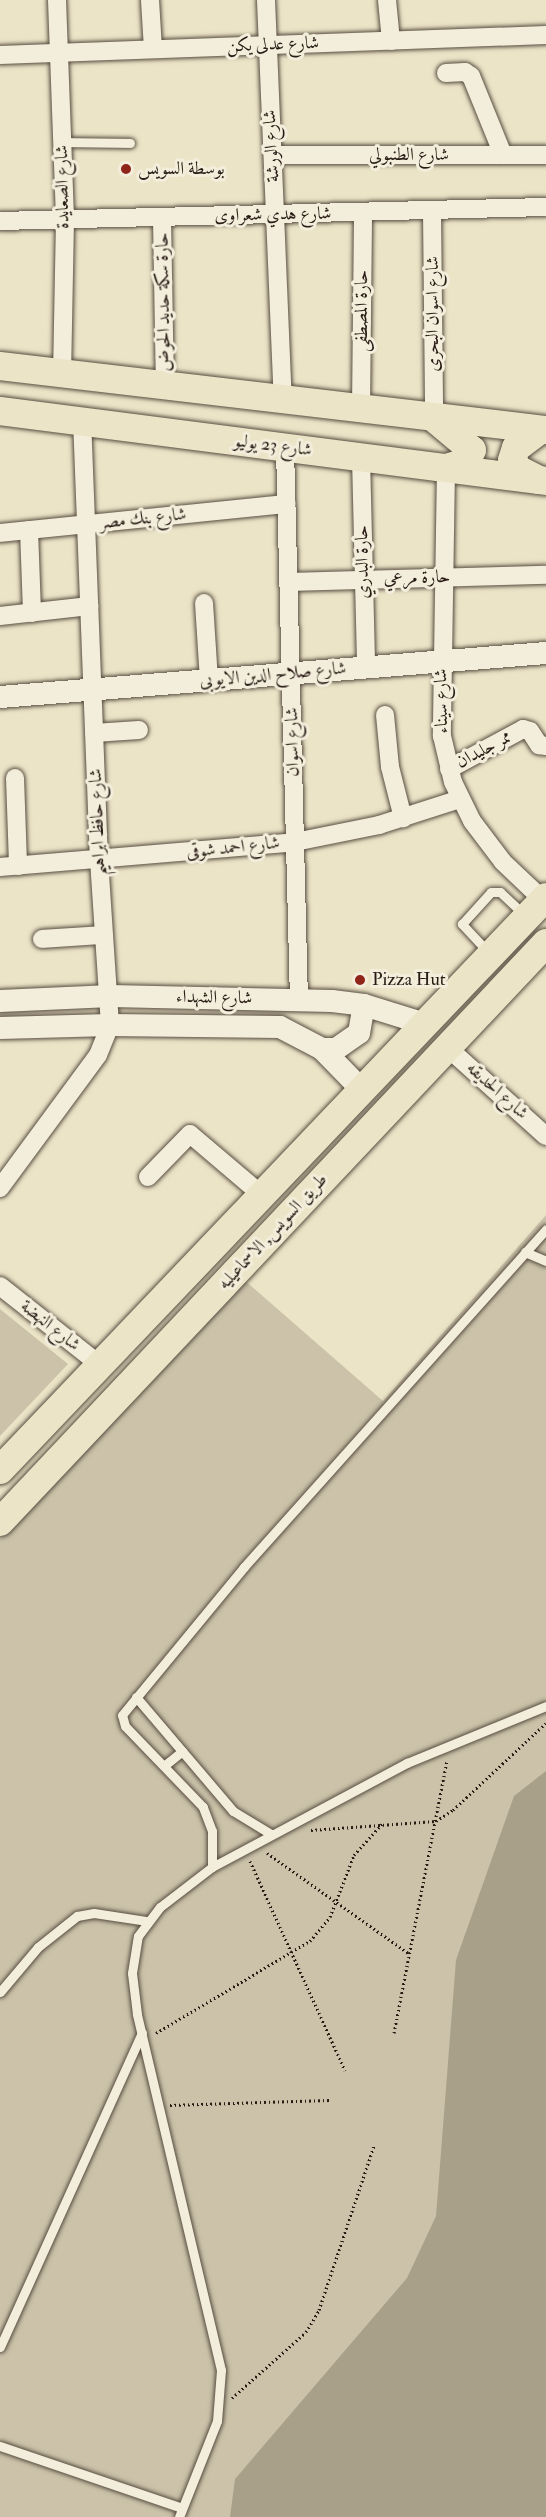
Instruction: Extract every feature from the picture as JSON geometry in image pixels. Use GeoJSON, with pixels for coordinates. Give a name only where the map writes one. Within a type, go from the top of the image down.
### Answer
{"type":"FeatureCollection","features":[{"type":"Feature","properties":{"kind":"main road"},"geometry":{"type":"LineString","coordinates":[[0,366],[543,430]]}},
{"type":"Feature","properties":{"kind":"main road","name":"شارع 23 يوليو"},"geometry":{"type":"LineString","coordinates":[[0,411],[543,481]]}},
{"type":"Feature","properties":{"kind":"main road"},"geometry":{"type":"LineString","coordinates":[[434,417],[472,450],[466,462],[446,468]]}},
{"type":"Feature","properties":{"kind":"main road"},"geometry":{"type":"LineString","coordinates":[[543,430],[516,448],[512,460],[519,470],[543,481]]}},
{"type":"Feature","properties":{"kind":"main road","name":"طريق السويس, الاسماعيليه"},"geometry":{"type":"LineString","coordinates":[[0,1470],[539,904]]}},
{"type":"Feature","properties":{"kind":"main road","name":"طريق السويس, الاسماعيليه"},"geometry":{"type":"LineString","coordinates":[[0,1522],[546,943]]}},
{"type":"Feature","properties":{"kind":"street","name":"شارع الصعايدة"},"geometry":{"type":"LineString","coordinates":[[57,0],[63,142],[62,374]]}},
{"type":"Feature","properties":{"kind":"street"},"geometry":{"type":"LineString","coordinates":[[150,0],[153,49]]}},
{"type":"Feature","properties":{"kind":"street","name":"شارع الورشة"},"geometry":{"type":"LineString","coordinates":[[266,0],[283,400]]}},
{"type":"Feature","properties":{"kind":"street"},"geometry":{"type":"LineString","coordinates":[[387,0],[391,41]]}},
{"type":"Feature","properties":{"kind":"street","name":"شارع عدلى يكن"},"geometry":{"type":"LineString","coordinates":[[0,55],[546,35]]}},
{"type":"Feature","properties":{"kind":"street"},"geometry":{"type":"LineString","coordinates":[[446,73],[465,72],[471,76],[503,155]]}},
{"type":"Feature","properties":{"kind":"street","name":"شارع الطنبولي"},"geometry":{"type":"LineString","coordinates":[[273,155],[546,155]]}},
{"type":"Feature","properties":{"kind":"street","name":"شارع هدي شعراوى"},"geometry":{"type":"LineString","coordinates":[[0,221],[546,207]]}},
{"type":"Feature","properties":{"kind":"street","name":"شارع اسوان البحرى"},"geometry":{"type":"LineString","coordinates":[[432,211],[434,417]]}},
{"type":"Feature","properties":{"kind":"street","name":"حارة المصطفى"},"geometry":{"type":"LineString","coordinates":[[361,409],[363,213]]}},
{"type":"Feature","properties":{"kind":"street","name":"حارة سكة حديد الحوض"},"geometry":{"type":"LineString","coordinates":[[162,218],[165,387]]}},
{"type":"Feature","properties":{"kind":"street","name":"شارع حافظ ابراهيم"},"geometry":{"type":"LineString","coordinates":[[0,1188],[98,1055],[110,1024],[111,996],[103,935],[99,861],[82,422]]}},
{"type":"Feature","properties":{"kind":"street","name":"شارع اسوان"},"geometry":{"type":"LineString","coordinates":[[285,448],[299,1000]]}},
{"type":"Feature","properties":{"kind":"street","name":"حارة البدري"},"geometry":{"type":"LineString","coordinates":[[361,457],[366,668]]}},
{"type":"Feature","properties":{"kind":"street","name":"شارع سيناء"},"geometry":{"type":"LineString","coordinates":[[446,468],[440,708],[449,769],[460,799],[487,842],[539,904]]}},
{"type":"Feature","properties":{"kind":"street","name":"شارع بنك مصر"},"geometry":{"type":"LineString","coordinates":[[0,533],[287,504]]}},
{"type":"Feature","properties":{"kind":"street"},"geometry":{"type":"LineString","coordinates":[[29,530],[32,613]]}},
{"type":"Feature","properties":{"kind":"street","name":"حارة مرعي"},"geometry":{"type":"LineString","coordinates":[[289,582],[546,575]]}},
{"type":"Feature","properties":{"kind":"street"},"geometry":{"type":"LineString","coordinates":[[204,603],[209,680]]}},
{"type":"Feature","properties":{"kind":"street"},"geometry":{"type":"LineString","coordinates":[[0,616],[89,606]]}},
{"type":"Feature","properties":{"kind":"street","name":"شارع صلاح الدين الايوبى"},"geometry":{"type":"LineString","coordinates":[[0,697],[546,653]]}},
{"type":"Feature","properties":{"kind":"street"},"geometry":{"type":"LineString","coordinates":[[385,716],[390,767],[403,818]]}},
{"type":"Feature","properties":{"kind":"street","name":"ممر جليدان"},"geometry":{"type":"LineString","coordinates":[[449,769],[523,729],[530,731],[539,744],[546,746]]}},
{"type":"Feature","properties":{"kind":"street"},"geometry":{"type":"LineString","coordinates":[[94,733],[139,730]]}},
{"type":"Feature","properties":{"kind":"street"},"geometry":{"type":"LineString","coordinates":[[15,778],[18,866]]}},
{"type":"Feature","properties":{"kind":"street","name":"شارع احمد شوقى"},"geometry":{"type":"LineString","coordinates":[[0,867],[99,861],[295,842],[403,818],[460,799]]}},
{"type":"Feature","properties":{"kind":"street"},"geometry":{"type":"LineString","coordinates":[[42,939],[103,935]]}},
{"type":"Feature","properties":{"kind":"street","name":"شارع الشهداء"},"geometry":{"type":"LineString","coordinates":[[0,1001],[111,996],[299,1000],[364,1005],[425,1024]]}},
{"type":"Feature","properties":{"kind":"street"},"geometry":{"type":"LineString","coordinates":[[322,1049],[336,1049],[359,1033],[364,1005]]}},
{"type":"Feature","properties":{"kind":"street","name":"شارع الشهداء"},"geometry":{"type":"LineString","coordinates":[[0,1028],[110,1024],[265,1025],[296,1032],[322,1049],[362,1090]]}},
{"type":"Feature","properties":{"kind":"street","name":"شارع الحديقه"},"geometry":{"type":"LineString","coordinates":[[447,1047],[546,1136]]}},
{"type":"Feature","properties":{"kind":"street"},"geometry":{"type":"LineString","coordinates":[[148,1177],[190,1134],[262,1196]]}},
{"type":"Feature","properties":{"kind":"street","name":"شارع النهضة"},"geometry":{"type":"LineString","coordinates":[[0,1286],[100,1365]]}},
{"type":"Feature","properties":{"kind":"lane"},"geometry":{"type":"LineString","coordinates":[[63,142],[130,143]]}},
{"type":"Feature","properties":{"kind":"lane"},"geometry":{"type":"LineString","coordinates":[[491,954],[462,924],[491,892],[500,892],[539,904]]}},
{"type":"Feature","properties":{"kind":"lane"},"geometry":{"type":"LineString","coordinates":[[212,1867],[212,1831],[203,1807],[122,1720],[135,1697],[244,1567],[546,1229]]}},
{"type":"Feature","properties":{"kind":"lane"},"geometry":{"type":"LineString","coordinates":[[525,1252],[546,1261]]}},
{"type":"Feature","properties":{"kind":"lane"},"geometry":{"type":"LineString","coordinates":[[135,1697],[219,1796],[248,1822],[271,1834]]}},
{"type":"Feature","properties":{"kind":"lane"},"geometry":{"type":"LineString","coordinates":[[0,2446],[180,2512],[220,2409],[221,2370],[134,1994],[132,1953],[147,1921],[174,1894],[212,1867],[248,1846],[451,1744],[546,1706]]}},
{"type":"Feature","properties":{"kind":"lane"},"geometry":{"type":"LineString","coordinates":[[165,1766],[182,1751]]}},
{"type":"Feature","properties":{"kind":"lane"},"geometry":{"type":"LineString","coordinates":[[203,1807],[219,1796]]}},
{"type":"Feature","properties":{"kind":"lane"},"geometry":{"type":"LineString","coordinates":[[0,1992],[38,1947],[77,1916],[94,1913],[147,1921]]}},
{"type":"Feature","properties":{"kind":"lane"},"geometry":{"type":"LineString","coordinates":[[0,2347],[143,2037]]}},
{"type":"Feature","properties":{"kind":"path"},"geometry":{"type":"LineString","coordinates":[[271,1834],[436,1821],[473,1792],[546,1722]]}},
{"type":"Feature","properties":{"kind":"path"},"geometry":{"type":"LineString","coordinates":[[394,2033],[451,1744]]}},
{"type":"Feature","properties":{"kind":"path"},"geometry":{"type":"LineString","coordinates":[[143,2037],[292,1953],[323,1928],[354,1855],[382,1824]]}},
{"type":"Feature","properties":{"kind":"path"},"geometry":{"type":"LineString","coordinates":[[248,1846],[335,1899],[409,1953]]}},
{"type":"Feature","properties":{"kind":"path"},"geometry":{"type":"LineString","coordinates":[[248,1846],[292,1953],[345,2070]]}},
{"type":"Feature","properties":{"kind":"path"},"geometry":{"type":"LineString","coordinates":[[159,2105],[330,2100]]}},
{"type":"Feature","properties":{"kind":"path"},"geometry":{"type":"LineString","coordinates":[[220,2409],[298,2339],[319,2310],[374,2146]]}},
{"type":"Feature","properties":{"kind":"shaded area"},"geometry":{"type":"Polygon","coordinates":[[[546,1215],[546,2517],[0,2517],[0,1539],[243,1279],[383,1401],[546,1215]]]}},
{"type":"Feature","properties":{"kind":"shaded area"},"geometry":{"type":"Polygon","coordinates":[[[0,1309],[68,1364],[0,1436],[0,1309]]]}},
{"type":"Feature","properties":{"kind":"shaded area"},"geometry":{"type":"Polygon","coordinates":[[[546,1771],[546,2517],[230,2517],[235,2479],[407,2278],[436,2216],[456,1960],[514,1796],[546,1771]]]}},
{"type":"Feature","properties":{"kind":"place","name":"بوسطة السويس"},"geometry":{"type":"Point","coordinates":[126,169]}},
{"type":"Feature","properties":{"kind":"place","name":"Pizza Hut"},"geometry":{"type":"Point","coordinates":[360,980]}}]}
